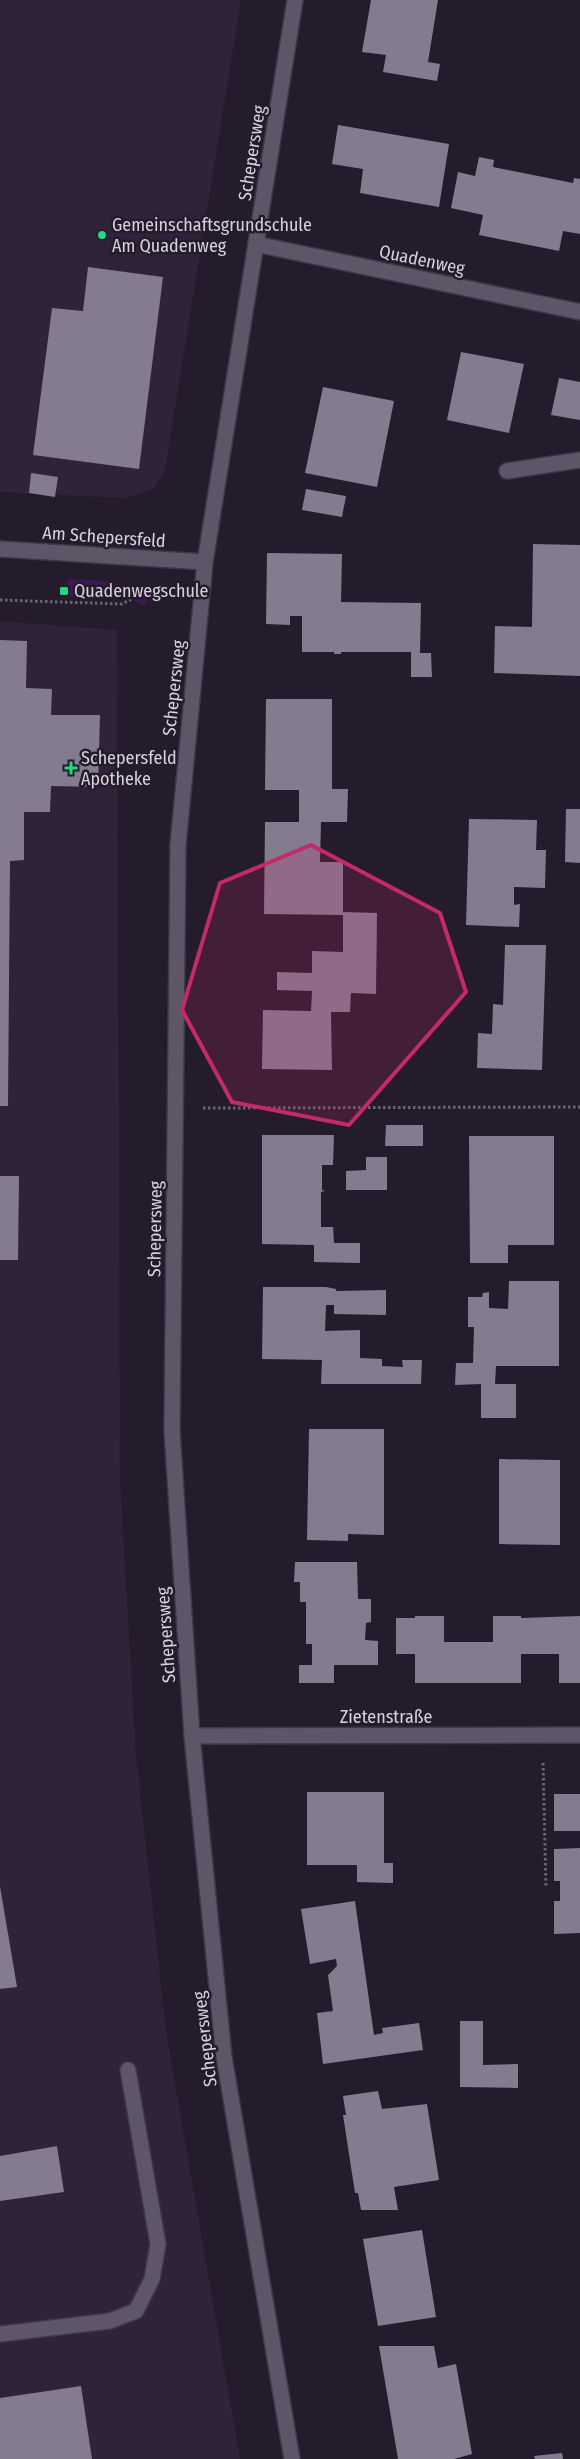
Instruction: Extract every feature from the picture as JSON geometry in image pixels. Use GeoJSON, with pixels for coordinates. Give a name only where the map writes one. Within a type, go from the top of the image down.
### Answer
{"type":"FeatureCollection","features":[{"type":"Feature","properties":{"kind":"street","name":"Schepersweg"},"geometry":{"type":"LineString","coordinates":[[292,2459],[224,2057],[192,1736],[172,1431],[178,845],[205,562],[296,0]]}},
{"type":"Feature","properties":{"kind":"street","name":"Quadenweg"},"geometry":{"type":"LineString","coordinates":[[256,244],[580,312]]}},
{"type":"Feature","properties":{"kind":"street"},"geometry":{"type":"LineString","coordinates":[[507,471],[580,460]]}},
{"type":"Feature","properties":{"kind":"street","name":"Am Schepersfeld"},"geometry":{"type":"LineString","coordinates":[[0,549],[205,562]]}},
{"type":"Feature","properties":{"kind":"street","name":"Zietenstraße"},"geometry":{"type":"LineString","coordinates":[[192,1736],[580,1735]]}},
{"type":"Feature","properties":{"kind":"street"},"geometry":{"type":"LineString","coordinates":[[0,2334],[110,2321],[136,2311],[152,2279],[158,2244],[128,2070]]}},
{"type":"Feature","properties":{"kind":"path"},"geometry":{"type":"LineString","coordinates":[[0,600],[122,604],[156,586]]}},
{"type":"Feature","properties":{"kind":"path"},"geometry":{"type":"LineString","coordinates":[[175,1108],[580,1107]]}},
{"type":"Feature","properties":{"kind":"path"},"geometry":{"type":"LineString","coordinates":[[542,1735],[546,1888]]}},
{"type":"Feature","properties":{"kind":"highlighted area"},"geometry":{"type":"Polygon","coordinates":[[[311,845],[440,913],[466,992],[349,1125],[232,1102],[182,1010],[220,883],[311,845]]]}},
{"type":"Feature","properties":{"kind":"shaded area","name":"Gemeinschaftsgrundschule Am Quadenweg"},"geometry":{"type":"Polygon","coordinates":[[[0,0],[241,0],[165,470],[154,489],[126,498],[0,492],[0,0]]]}},
{"type":"Feature","properties":{"kind":"shaded area"},"geometry":{"type":"Polygon","coordinates":[[[68,579],[119,584],[138,592],[148,599],[144,606],[132,599],[67,597],[68,579]]]}},
{"type":"Feature","properties":{"kind":"shaded area"},"geometry":{"type":"Polygon","coordinates":[[[0,621],[117,630],[120,1480],[136,1755],[166,2031],[240,2459],[0,2459],[0,621]]]}},
{"type":"Feature","properties":{"kind":"building"},"geometry":{"type":"Polygon","coordinates":[[[371,0],[438,0],[428,62],[440,64],[437,81],[383,72],[386,55],[362,52],[371,0]]]}},
{"type":"Feature","properties":{"kind":"building"},"geometry":{"type":"Polygon","coordinates":[[[338,125],[449,144],[439,207],[360,193],[363,169],[332,164],[338,125]]]}},
{"type":"Feature","properties":{"kind":"building"},"geometry":{"type":"Polygon","coordinates":[[[479,157],[494,160],[493,167],[573,183],[574,178],[580,179],[580,234],[563,231],[559,251],[479,235],[483,215],[451,208],[458,172],[475,176],[479,157]]]}},
{"type":"Feature","properties":{"kind":"building"},"geometry":{"type":"Polygon","coordinates":[[[88,267],[163,277],[139,469],[33,455],[52,308],[83,311],[88,267]]]}},
{"type":"Feature","properties":{"kind":"building"},"geometry":{"type":"Polygon","coordinates":[[[461,352],[524,364],[509,433],[447,420],[461,352]]]}},
{"type":"Feature","properties":{"kind":"building"},"geometry":{"type":"Polygon","coordinates":[[[559,378],[580,382],[580,420],[551,415],[559,378]]]}},
{"type":"Feature","properties":{"kind":"building"},"geometry":{"type":"Polygon","coordinates":[[[323,387],[394,401],[377,487],[305,473],[323,387]]]}},
{"type":"Feature","properties":{"kind":"building"},"geometry":{"type":"Polygon","coordinates":[[[31,473],[58,477],[55,497],[29,493],[31,473]]]}},
{"type":"Feature","properties":{"kind":"building"},"geometry":{"type":"Polygon","coordinates":[[[306,489],[346,496],[342,517],[302,510],[306,489]]]}},
{"type":"Feature","properties":{"kind":"building"},"geometry":{"type":"Polygon","coordinates":[[[533,544],[580,545],[580,676],[494,673],[495,626],[532,627],[533,544]]]}},
{"type":"Feature","properties":{"kind":"building"},"geometry":{"type":"Polygon","coordinates":[[[267,553],[342,554],[341,602],[421,603],[420,653],[431,653],[432,677],[411,677],[411,652],[341,652],[341,654],[334,654],[334,652],[302,652],[302,616],[290,616],[290,625],[266,624],[267,553]]]}},
{"type":"Feature","properties":{"kind":"building"},"geometry":{"type":"Polygon","coordinates":[[[0,640],[27,641],[26,688],[52,689],[51,715],[100,715],[98,787],[51,786],[50,812],[24,812],[24,860],[10,861],[8,1106],[0,1106],[0,640]]]}},
{"type":"Feature","properties":{"kind":"building"},"geometry":{"type":"Polygon","coordinates":[[[266,699],[332,699],[332,789],[348,789],[347,822],[321,822],[320,862],[343,862],[343,912],[377,913],[376,994],[351,993],[350,1012],[331,1012],[332,1070],[262,1069],[263,1010],[311,1011],[312,991],[277,990],[277,972],[312,973],[312,951],[343,952],[343,915],[264,914],[265,822],[299,822],[299,790],[265,790],[266,699]]]}},
{"type":"Feature","properties":{"kind":"building"},"geometry":{"type":"Polygon","coordinates":[[[566,809],[580,809],[580,863],[565,862],[566,809]]]}},
{"type":"Feature","properties":{"kind":"building"},"geometry":{"type":"Polygon","coordinates":[[[469,819],[537,820],[536,850],[546,850],[545,888],[514,887],[514,905],[520,904],[519,927],[466,925],[469,819]]]}},
{"type":"Feature","properties":{"kind":"building"},"geometry":{"type":"Polygon","coordinates":[[[505,945],[546,945],[542,1070],[477,1068],[478,1033],[492,1034],[493,1004],[503,1005],[505,945]]]}},
{"type":"Feature","properties":{"kind":"building"},"geometry":{"type":"Polygon","coordinates":[[[386,1125],[423,1125],[423,1146],[385,1146],[386,1125]]]}},
{"type":"Feature","properties":{"kind":"building"},"geometry":{"type":"Polygon","coordinates":[[[262,1135],[334,1135],[333,1165],[322,1165],[322,1190],[325,1191],[321,1192],[321,1227],[333,1227],[334,1243],[360,1243],[360,1263],[314,1262],[314,1245],[262,1244],[262,1135]]]}},
{"type":"Feature","properties":{"kind":"building"},"geometry":{"type":"Polygon","coordinates":[[[469,1136],[554,1136],[554,1245],[508,1245],[508,1263],[470,1263],[469,1136]]]}},
{"type":"Feature","properties":{"kind":"building"},"geometry":{"type":"Polygon","coordinates":[[[366,1157],[387,1157],[387,1190],[346,1190],[346,1171],[366,1170],[366,1157]]]}},
{"type":"Feature","properties":{"kind":"building"},"geometry":{"type":"Polygon","coordinates":[[[0,1176],[19,1176],[18,1260],[0,1260],[0,1176]]]}},
{"type":"Feature","properties":{"kind":"building"},"geometry":{"type":"Polygon","coordinates":[[[509,1281],[559,1281],[559,1366],[496,1366],[495,1384],[516,1384],[516,1418],[481,1418],[481,1384],[455,1385],[456,1363],[473,1363],[474,1327],[468,1327],[468,1297],[482,1297],[483,1293],[489,1292],[489,1308],[508,1309],[509,1281]]]}},
{"type":"Feature","properties":{"kind":"building"},"geometry":{"type":"Polygon","coordinates":[[[263,1287],[326,1287],[336,1289],[336,1291],[386,1290],[386,1315],[334,1314],[334,1305],[326,1305],[325,1331],[360,1330],[360,1358],[382,1359],[382,1366],[403,1367],[402,1360],[422,1360],[421,1384],[321,1384],[322,1360],[262,1359],[263,1287]]]}},
{"type":"Feature","properties":{"kind":"building"},"geometry":{"type":"Polygon","coordinates":[[[309,1429],[384,1429],[384,1535],[348,1534],[348,1541],[307,1540],[309,1429]]]}},
{"type":"Feature","properties":{"kind":"building"},"geometry":{"type":"Polygon","coordinates":[[[499,1459],[560,1460],[560,1545],[499,1544],[499,1459]]]}},
{"type":"Feature","properties":{"kind":"building"},"geometry":{"type":"Polygon","coordinates":[[[295,1562],[357,1562],[358,1599],[371,1599],[371,1622],[366,1623],[365,1640],[378,1641],[378,1665],[334,1665],[334,1683],[299,1683],[299,1665],[312,1665],[312,1644],[306,1644],[306,1602],[300,1602],[300,1582],[294,1582],[295,1562]]]}},
{"type":"Feature","properties":{"kind":"building"},"geometry":{"type":"Polygon","coordinates":[[[415,1616],[444,1616],[444,1642],[493,1642],[493,1616],[521,1616],[521,1618],[580,1616],[580,1683],[559,1683],[559,1654],[521,1654],[521,1683],[415,1683],[415,1654],[396,1654],[396,1618],[415,1618],[415,1616]]]}},
{"type":"Feature","properties":{"kind":"building"},"geometry":{"type":"Polygon","coordinates":[[[307,1792],[384,1792],[384,1863],[393,1863],[393,1883],[357,1882],[357,1865],[307,1865],[307,1792]]]}},
{"type":"Feature","properties":{"kind":"building"},"geometry":{"type":"Polygon","coordinates":[[[554,1794],[580,1794],[580,1831],[554,1831],[554,1794]]]}},
{"type":"Feature","properties":{"kind":"building"},"geometry":{"type":"Polygon","coordinates":[[[580,1848],[580,1933],[554,1934],[554,1901],[560,1901],[560,1881],[554,1881],[554,1849],[580,1848]]]}},
{"type":"Feature","properties":{"kind":"building"},"geometry":{"type":"Polygon","coordinates":[[[0,1886],[17,1987],[0,1989],[0,1886]]]}},
{"type":"Feature","properties":{"kind":"building"},"geometry":{"type":"Polygon","coordinates":[[[355,1901],[374,2035],[383,2033],[382,2028],[419,2023],[423,2050],[323,2064],[317,2013],[333,2011],[328,1975],[337,1966],[336,1959],[310,1964],[301,1909],[355,1901]]]}},
{"type":"Feature","properties":{"kind":"building"},"geometry":{"type":"Polygon","coordinates":[[[460,2021],[483,2021],[483,2065],[518,2064],[518,2088],[460,2087],[460,2021]]]}},
{"type":"Feature","properties":{"kind":"building"},"geometry":{"type":"Polygon","coordinates":[[[378,2091],[382,2109],[427,2104],[439,2180],[394,2187],[398,2210],[361,2210],[358,2193],[355,2193],[343,2115],[346,2115],[343,2096],[378,2091]]]}},
{"type":"Feature","properties":{"kind":"building"},"geometry":{"type":"Polygon","coordinates":[[[57,2146],[64,2192],[0,2201],[0,2156],[57,2146]]]}},
{"type":"Feature","properties":{"kind":"building"},"geometry":{"type":"Polygon","coordinates":[[[422,2230],[436,2317],[378,2326],[363,2239],[422,2230]]]}},
{"type":"Feature","properties":{"kind":"building"},"geometry":{"type":"Polygon","coordinates":[[[379,2346],[434,2346],[438,2368],[456,2364],[472,2454],[454,2459],[398,2459],[379,2346]]]}},
{"type":"Feature","properties":{"kind":"building"},"geometry":{"type":"Polygon","coordinates":[[[81,2386],[92,2459],[0,2459],[0,2398],[81,2386]]]}},
{"type":"Feature","properties":{"kind":"building"},"geometry":{"type":"Polygon","coordinates":[[[562,2453],[563,2459],[535,2459],[534,2456],[562,2453]]]}},
{"type":"Feature","properties":{"kind":"place","name":"Gemeinschaftsgrundschule Am Quadenweg"},"geometry":{"type":"Point","coordinates":[102,235]}},
{"type":"Feature","properties":{"kind":"place","name":"Quadenwegschule"},"geometry":{"type":"Point","coordinates":[64,591]}},
{"type":"Feature","properties":{"kind":"place","name":"Schepersfeld Apotheke"},"geometry":{"type":"Point","coordinates":[71,768]}}]}
